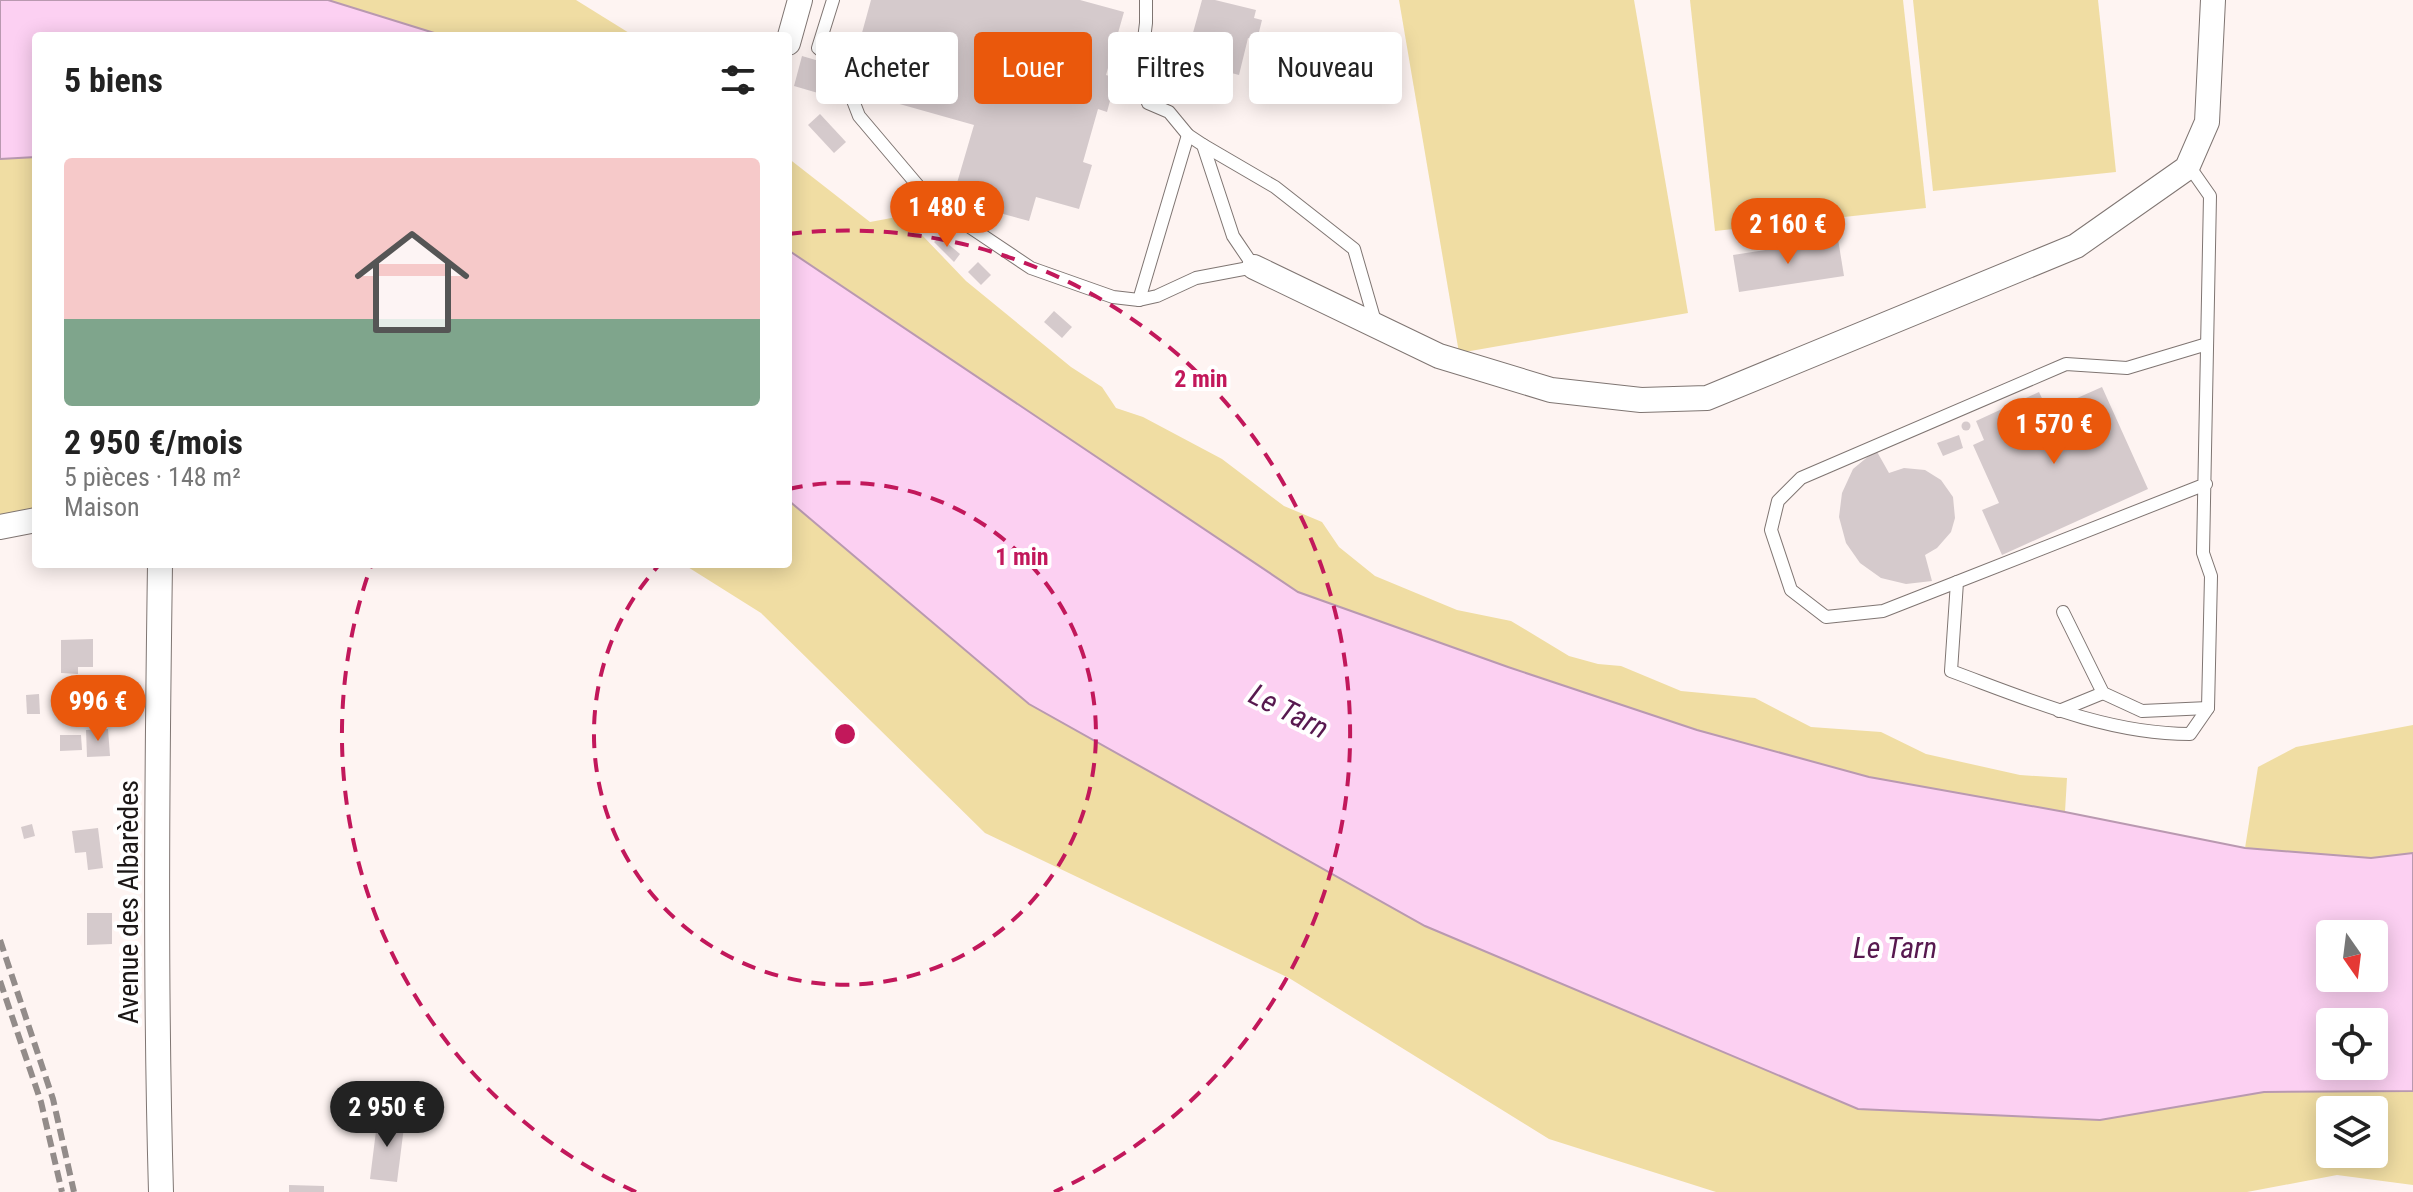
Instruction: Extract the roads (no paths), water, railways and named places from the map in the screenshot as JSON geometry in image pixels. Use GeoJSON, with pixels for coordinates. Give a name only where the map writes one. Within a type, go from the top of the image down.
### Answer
{"type":"FeatureCollection","features":[{"type":"Feature","properties":{"kind":"street"},"geometry":{"type":"LineString","coordinates":[[791,32],[800,0]]}},
{"type":"Feature","properties":{"kind":"street"},"geometry":{"type":"LineString","coordinates":[[1254,267],[1439,356],[1551,390],[1641,400],[1707,398],[2076,246],[2189,166],[2207,122],[2213,0]]}},
{"type":"Feature","properties":{"kind":"street"},"geometry":{"type":"LineString","coordinates":[[0,527],[32,521]]}},
{"type":"Feature","properties":{"kind":"street","name":"Avenue des Albarèdes"},"geometry":{"type":"LineString","coordinates":[[160,568],[158,1086],[161,1192]]}},
{"type":"Feature","properties":{"kind":"lane"},"geometry":{"type":"LineString","coordinates":[[833,0],[818,48],[840,67],[859,116],[931,201],[1031,268],[1113,297],[1139,300],[1157,296],[1196,278],[1254,267],[1233,236],[1203,145]]}},
{"type":"Feature","properties":{"kind":"lane"},"geometry":{"type":"LineString","coordinates":[[1146,0],[1140,71],[1148,103],[1169,112],[1188,135],[1203,145],[1275,187],[1354,249],[1376,325]]}},
{"type":"Feature","properties":{"kind":"lane"},"geometry":{"type":"LineString","coordinates":[[1139,300],[1188,135]]}},
{"type":"Feature","properties":{"kind":"lane"},"geometry":{"type":"LineString","coordinates":[[1957,582],[1951,671],[2059,711],[2157,734],[2190,734],[2208,708],[2211,576],[2203,553],[2210,196],[2189,166]]}},
{"type":"Feature","properties":{"kind":"lane"},"geometry":{"type":"LineString","coordinates":[[2206,484],[1883,611],[1826,617],[1791,590],[1771,530],[1778,501],[1801,478],[2066,364],[2127,368],[2207,344]]}},
{"type":"Feature","properties":{"kind":"lane"},"geometry":{"type":"LineString","coordinates":[[2063,612],[2103,693],[2142,711],[2208,708]]}},
{"type":"Feature","properties":{"kind":"lane"},"geometry":{"type":"LineString","coordinates":[[2059,711],[2103,693]]}},
{"type":"Feature","properties":{"kind":"water"},"geometry":{"type":"Polygon","coordinates":[[[0,0],[328,0],[431,32],[32,32],[32,157],[0,159],[0,0]]]}},
{"type":"Feature","properties":{"kind":"water","name":"Le Tarn"},"geometry":{"type":"Polygon","coordinates":[[[792,253],[1298,592],[1697,730],[1869,777],[2245,848],[2371,858],[2413,853],[2413,1091],[2264,1092],[2100,1120],[1858,1109],[1425,926],[1029,704],[792,503],[792,253]]]}},
{"type":"Feature","properties":{"kind":"railway"},"geometry":{"type":"LineString","coordinates":[[0,940],[53,1099],[74,1192]]}},
{"type":"Feature","properties":{"kind":"railway"},"geometry":{"type":"LineString","coordinates":[[0,981],[41,1102],[62,1192]]}}]}
